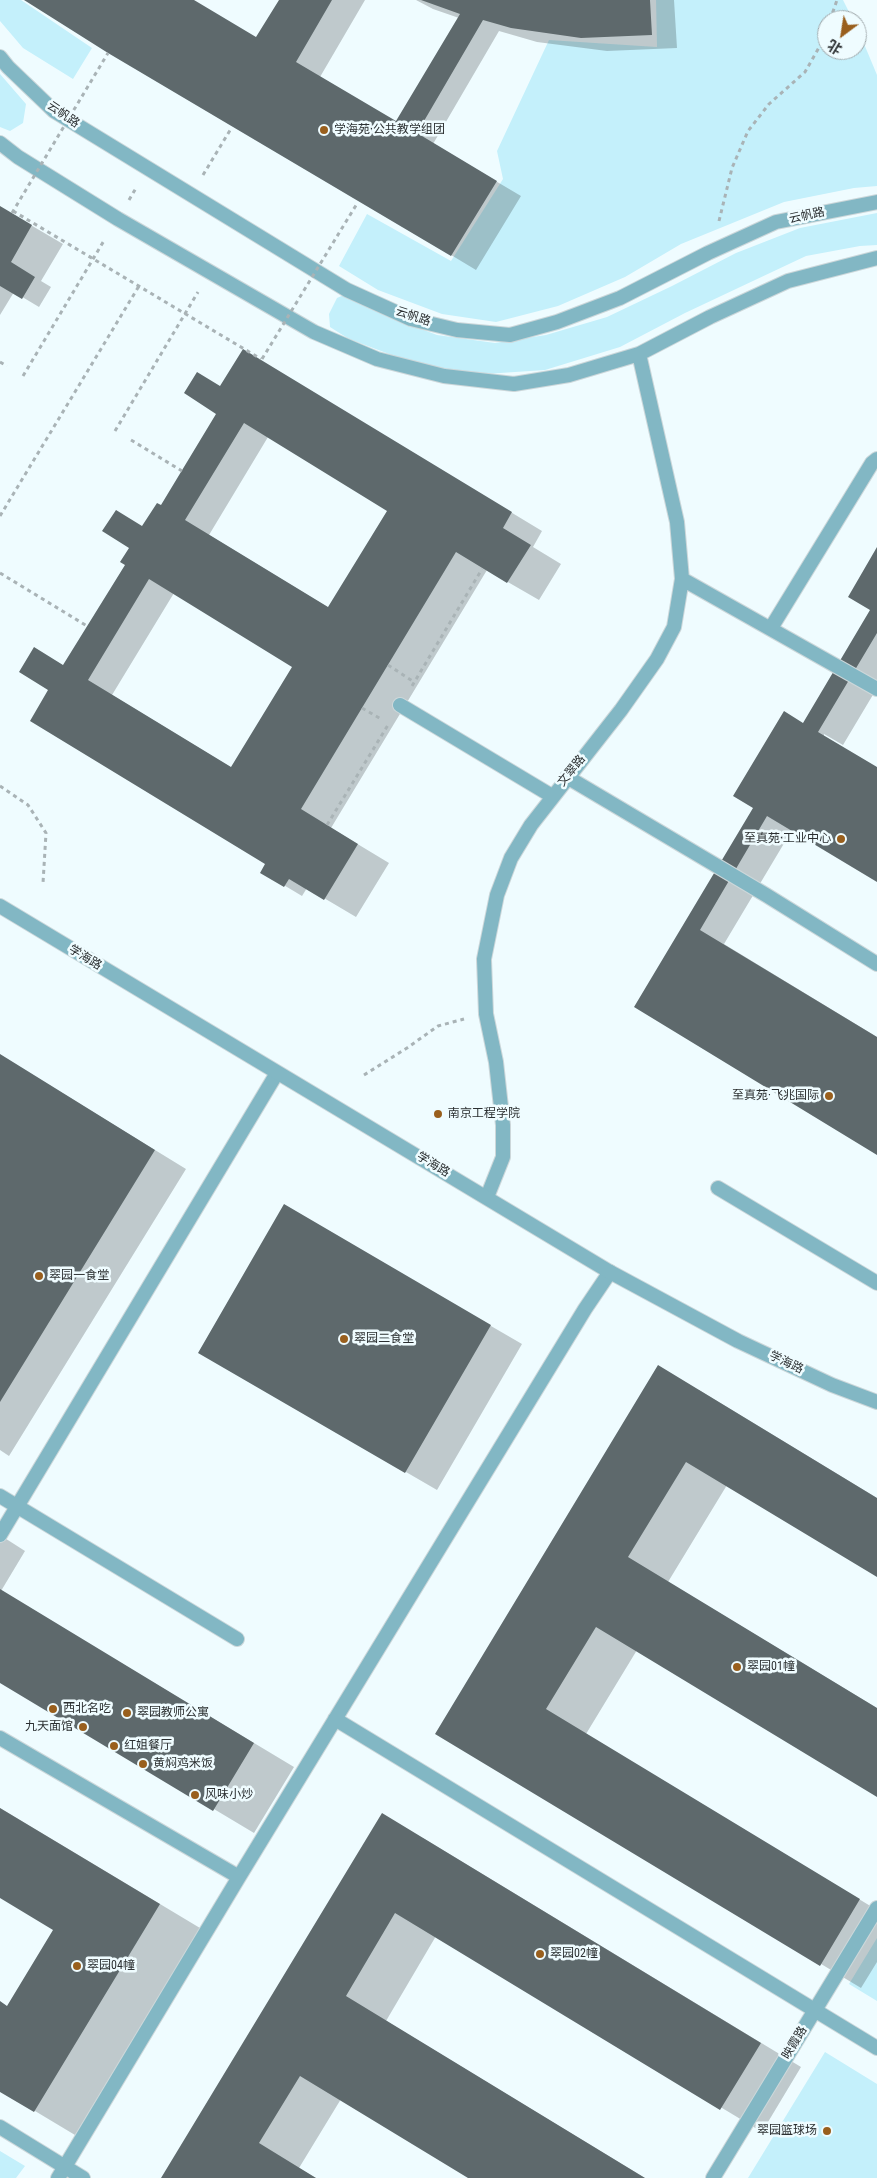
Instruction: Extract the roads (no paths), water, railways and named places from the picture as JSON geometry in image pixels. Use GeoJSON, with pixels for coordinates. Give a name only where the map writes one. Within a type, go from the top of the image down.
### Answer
{"type":"FeatureCollection","features":[{"type":"Feature","properties":{"kind":"street","name":"云帆路"},"geometry":{"type":"LineString","coordinates":[[0,57],[54,112],[347,290],[410,319],[456,330],[510,335],[557,322],[620,298],[708,253],[776,222],[877,202]]}},
{"type":"Feature","properties":{"kind":"street"},"geometry":{"type":"LineString","coordinates":[[0,143],[18,157],[118,219],[314,332],[377,359],[444,376],[514,384],[569,375],[639,354],[710,317],[788,281],[877,258]]}},
{"type":"Feature","properties":{"kind":"street","name":"文翠路"},"geometry":{"type":"LineString","coordinates":[[487,1197],[503,1157],[503,1124],[496,1062],[486,1014],[484,959],[497,894],[511,858],[552,796],[621,710],[657,659],[674,627],[682,579],[677,522],[639,354]]}},
{"type":"Feature","properties":{"kind":"street"},"geometry":{"type":"LineString","coordinates":[[771,628],[872,463],[877,459]]}},
{"type":"Feature","properties":{"kind":"street"},"geometry":{"type":"LineString","coordinates":[[682,579],[877,689]]}},
{"type":"Feature","properties":{"kind":"street"},"geometry":{"type":"LineString","coordinates":[[400,705],[552,796]]}},
{"type":"Feature","properties":{"kind":"street"},"geometry":{"type":"LineString","coordinates":[[567,777],[877,964]]}},
{"type":"Feature","properties":{"kind":"street","name":"学海路"},"geometry":{"type":"LineString","coordinates":[[0,906],[610,1272],[738,1341],[832,1385],[877,1402]]}},
{"type":"Feature","properties":{"kind":"street"},"geometry":{"type":"LineString","coordinates":[[0,1535],[278,1073]]}},
{"type":"Feature","properties":{"kind":"street"},"geometry":{"type":"LineString","coordinates":[[718,1188],[877,1283]]}},
{"type":"Feature","properties":{"kind":"street"},"geometry":{"type":"LineString","coordinates":[[62,2173],[335,1719],[585,1309],[610,1272]]}},
{"type":"Feature","properties":{"kind":"street"},"geometry":{"type":"LineString","coordinates":[[0,1496],[237,1639]]}},
{"type":"Feature","properties":{"kind":"street"},"geometry":{"type":"LineString","coordinates":[[335,1719],[877,2048]]}},
{"type":"Feature","properties":{"kind":"street"},"geometry":{"type":"LineString","coordinates":[[0,1738],[239,1877]]}},
{"type":"Feature","properties":{"kind":"street","name":"映霞路"},"geometry":{"type":"LineString","coordinates":[[714,2178],[877,1908]]}},
{"type":"Feature","properties":{"kind":"street"},"geometry":{"type":"LineString","coordinates":[[0,2127],[62,2173],[83,2178]]}},
{"type":"Feature","properties":{"kind":"place","name":"学海苑·公共教学组团"},"geometry":{"type":"Point","coordinates":[324,130]}},
{"type":"Feature","properties":{"kind":"place","name":"至真苑·工业中心"},"geometry":{"type":"Point","coordinates":[841,839]}},
{"type":"Feature","properties":{"kind":"place","name":"至真苑·飞兆国际"},"geometry":{"type":"Point","coordinates":[829,1096]}},
{"type":"Feature","properties":{"kind":"place","name":"南京工程学院"},"geometry":{"type":"Point","coordinates":[438,1114]}},
{"type":"Feature","properties":{"kind":"place","name":"翠园一食堂"},"geometry":{"type":"Point","coordinates":[39,1276]}},
{"type":"Feature","properties":{"kind":"place","name":"翠园二食堂"},"geometry":{"type":"Point","coordinates":[344,1339]}},
{"type":"Feature","properties":{"kind":"place","name":"翠园01幢"},"geometry":{"type":"Point","coordinates":[737,1667]}},
{"type":"Feature","properties":{"kind":"place","name":"西北名吃"},"geometry":{"type":"Point","coordinates":[53,1709]}},
{"type":"Feature","properties":{"kind":"place","name":"翠园教师公寓"},"geometry":{"type":"Point","coordinates":[127,1713]}},
{"type":"Feature","properties":{"kind":"place","name":"九天面馆"},"geometry":{"type":"Point","coordinates":[83,1727]}},
{"type":"Feature","properties":{"kind":"place","name":"红姐餐厅"},"geometry":{"type":"Point","coordinates":[114,1746]}},
{"type":"Feature","properties":{"kind":"place","name":"黄焖鸡米饭"},"geometry":{"type":"Point","coordinates":[143,1764]}},
{"type":"Feature","properties":{"kind":"place","name":"风味小炒"},"geometry":{"type":"Point","coordinates":[195,1795]}},
{"type":"Feature","properties":{"kind":"place","name":"翠园02幢"},"geometry":{"type":"Point","coordinates":[540,1954]}},
{"type":"Feature","properties":{"kind":"place","name":"翠园04幢"},"geometry":{"type":"Point","coordinates":[77,1966]}},
{"type":"Feature","properties":{"kind":"place","name":"翠园篮球场"},"geometry":{"type":"Point","coordinates":[827,2131]}}]}
